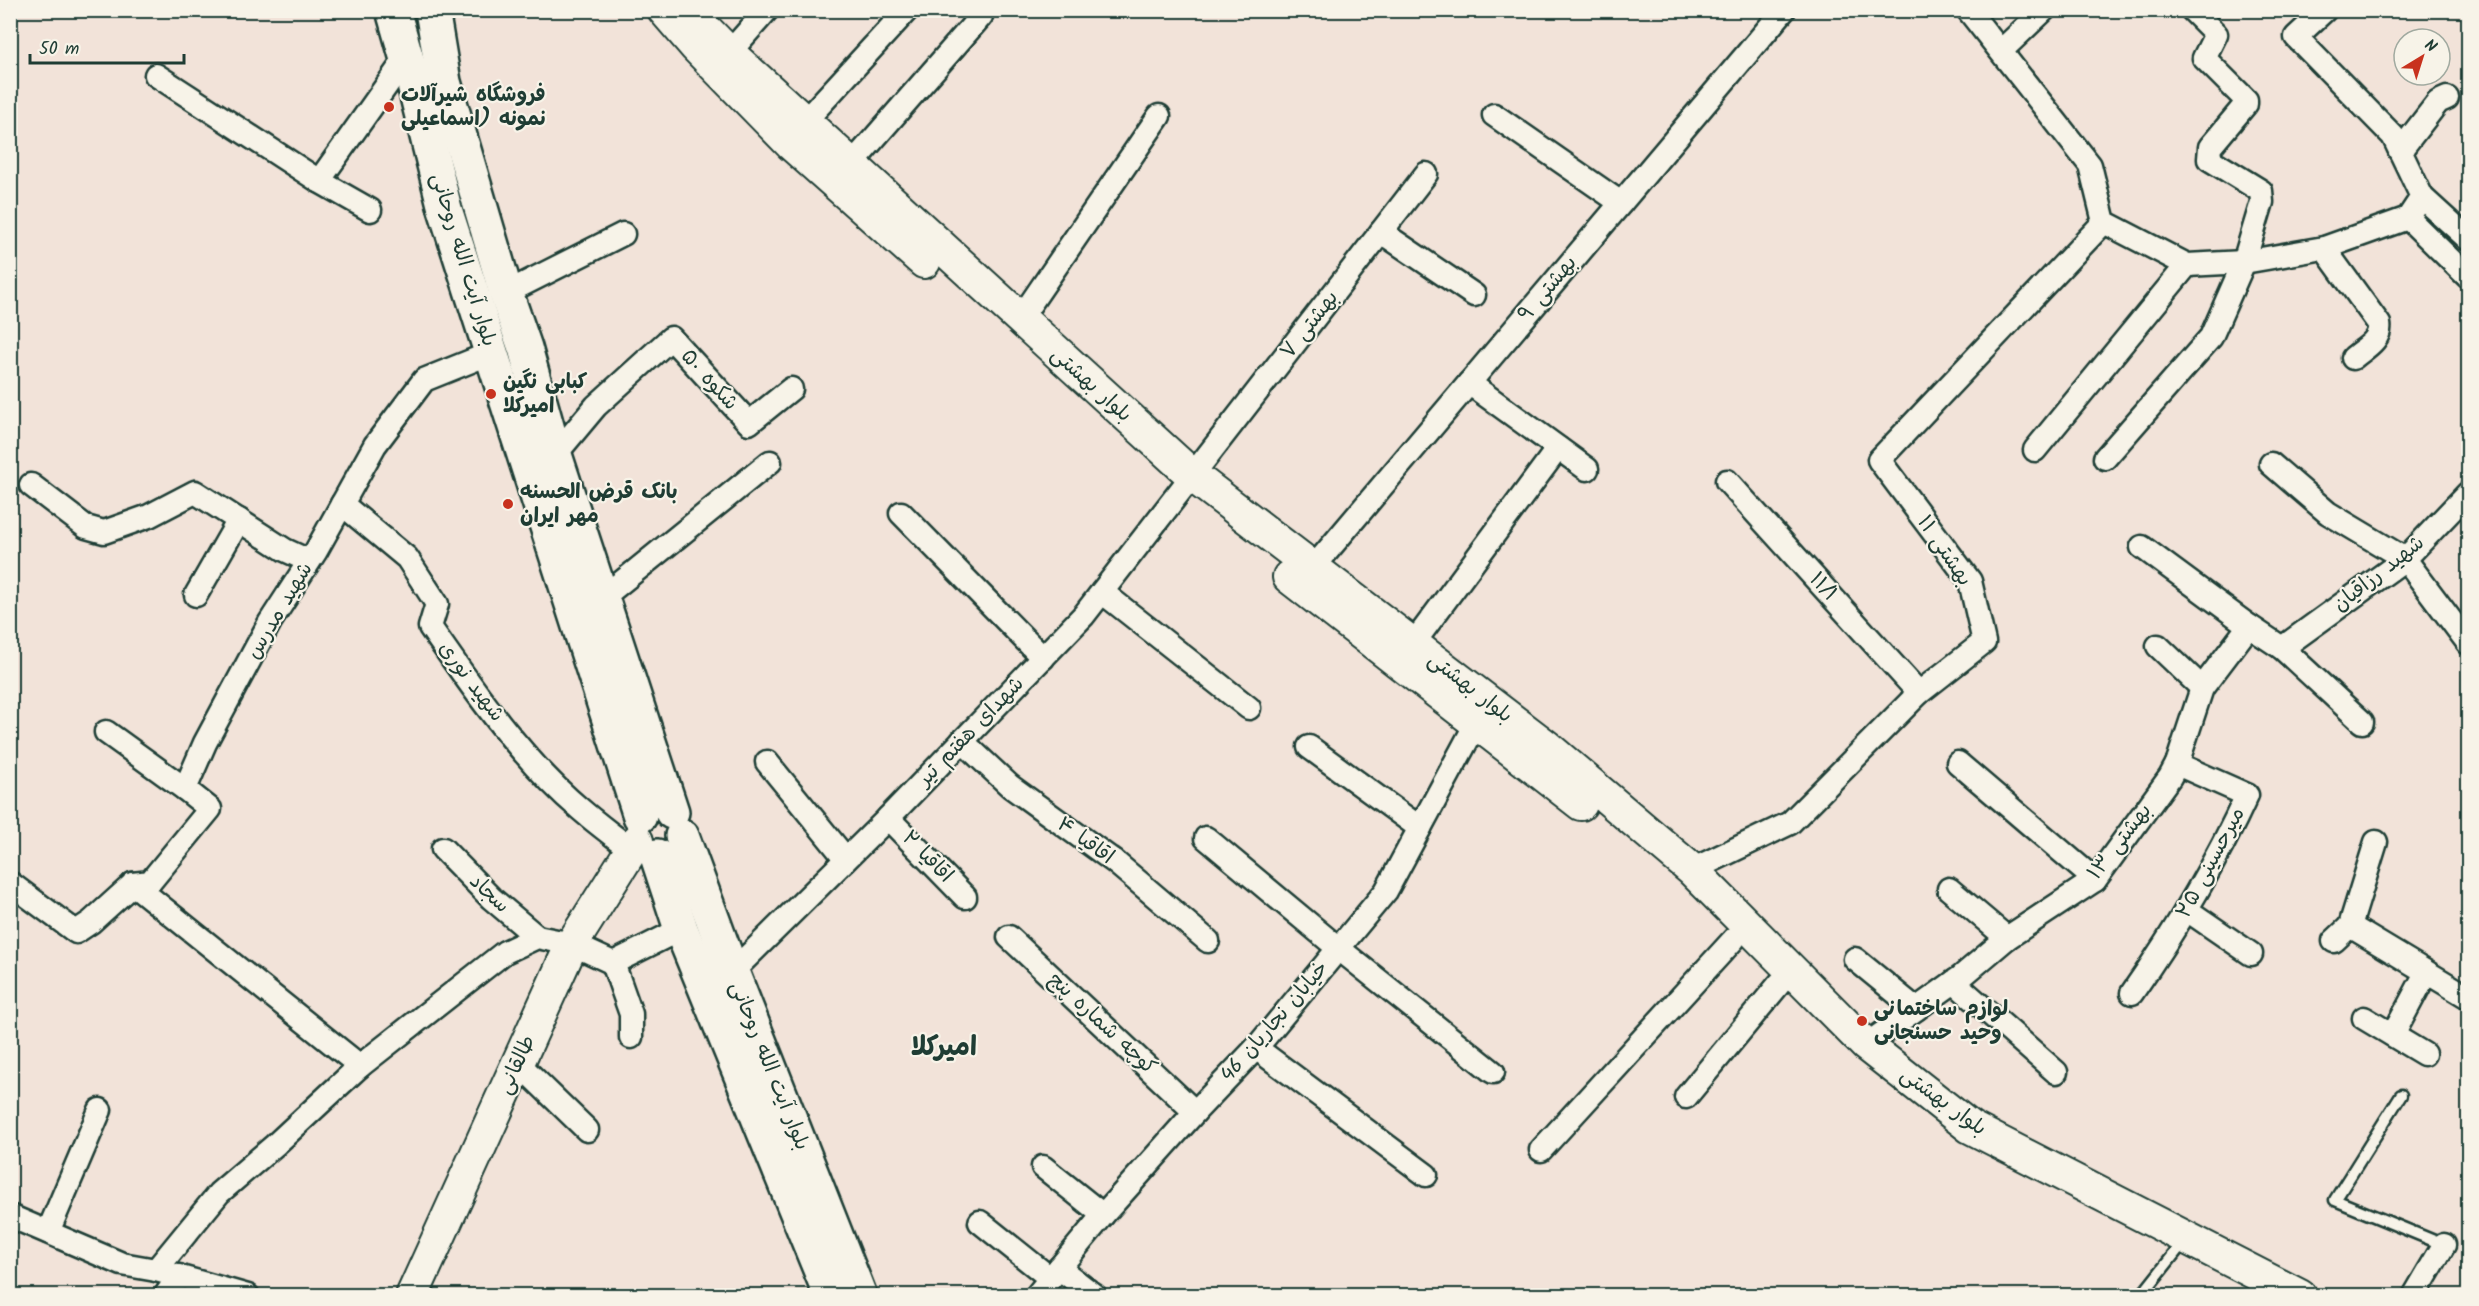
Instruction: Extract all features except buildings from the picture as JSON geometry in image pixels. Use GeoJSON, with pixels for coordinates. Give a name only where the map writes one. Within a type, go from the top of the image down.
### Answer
{"type":"FeatureCollection","features":[{"type":"Feature","properties":{"kind":"main road","name":"بلوار آیت الله روحانی"},"geometry":{"type":"LineString","coordinates":[[393,10],[445,209],[641,841],[681,929],[831,1296]]}},
{"type":"Feature","properties":{"kind":"main road","name":"بلوار آیت الله روحانی"},"geometry":{"type":"LineString","coordinates":[[432,10],[444,82],[506,293],[525,348],[555,455],[677,824],[732,972],[860,1296]]}},
{"type":"Feature","properties":{"kind":"main road","name":"بلوار بهشتی"},"geometry":{"type":"LineString","coordinates":[[664,10],[696,47],[790,144],[948,269],[1020,319],[1186,484],[1313,568],[1413,644],[1557,783],[1676,885],[1734,939],[1852,1055],[1935,1121],[1989,1160],[2179,1248],[2271,1296]]}},
{"type":"Feature","properties":{"kind":"main road","name":"بلوار بهشتی"},"geometry":{"type":"LineString","coordinates":[[688,11],[729,53],[850,165],[948,269],[1186,484],[1483,713],[1546,746],[1692,870],[1866,1046],[1970,1127],[2300,1296]]}},
{"type":"Feature","properties":{"kind":"main road"},"geometry":{"type":"LineString","coordinates":[[655,808],[677,824],[680,844],[674,851],[641,841],[655,808]]}},
{"type":"Feature","properties":{"kind":"main road","name":"طالقانی"},"geometry":{"type":"LineString","coordinates":[[412,1296],[572,944],[641,841]]}},
{"type":"Feature","properties":{"kind":"street"},"geometry":{"type":"LineString","coordinates":[[729,53],[767,10]]}},
{"type":"Feature","properties":{"kind":"street"},"geometry":{"type":"LineString","coordinates":[[804,122],[907,10]]}},
{"type":"Feature","properties":{"kind":"street","name":"بهشتی ۹"},"geometry":{"type":"LineString","coordinates":[[1313,568],[1784,10]]}},
{"type":"Feature","properties":{"kind":"street"},"geometry":{"type":"LineString","coordinates":[[1968,10],[2002,50],[2090,165],[2104,222],[2187,265],[2244,262],[2325,248],[2408,218],[2422,196]]}},
{"type":"Feature","properties":{"kind":"street"},"geometry":{"type":"LineString","coordinates":[[2002,50],[2044,10]]}},
{"type":"Feature","properties":{"kind":"street"},"geometry":{"type":"LineString","coordinates":[[2105,458],[2211,337],[2244,262],[2262,202],[2261,191],[2209,159],[2210,147],[2246,104],[2246,100],[2204,58],[2216,34],[2192,10]]}},
{"type":"Feature","properties":{"kind":"street"},"geometry":{"type":"LineString","coordinates":[[2325,10],[2296,37],[2393,136],[2422,196],[2469,239]]}},
{"type":"Feature","properties":{"kind":"street"},"geometry":{"type":"LineString","coordinates":[[850,165],[981,16]]}},
{"type":"Feature","properties":{"kind":"street"},"geometry":{"type":"LineString","coordinates":[[319,181],[406,58]]}},
{"type":"Feature","properties":{"kind":"street"},"geometry":{"type":"LineString","coordinates":[[156,75],[319,181],[370,210]]}},
{"type":"Feature","properties":{"kind":"street"},"geometry":{"type":"LineString","coordinates":[[2400,151],[2438,102],[2447,98]]}},
{"type":"Feature","properties":{"kind":"street"},"geometry":{"type":"LineString","coordinates":[[1494,115],[1621,203]]}},
{"type":"Feature","properties":{"kind":"street"},"geometry":{"type":"LineString","coordinates":[[1020,319],[1159,116]]}},
{"type":"Feature","properties":{"kind":"street","name":"بهشتی ۷"},"geometry":{"type":"LineString","coordinates":[[1186,484],[1426,174]]}},
{"type":"Feature","properties":{"kind":"street"},"geometry":{"type":"LineString","coordinates":[[2408,218],[2469,277]]}},
{"type":"Feature","properties":{"kind":"street","name":"بهشتی ۱۱"},"geometry":{"type":"LineString","coordinates":[[1692,870],[1790,824],[1919,693],[1984,642],[1970,581],[1879,460],[2104,222]]}},
{"type":"Feature","properties":{"kind":"street"},"geometry":{"type":"LineString","coordinates":[[1381,232],[1474,295]]}},
{"type":"Feature","properties":{"kind":"street"},"geometry":{"type":"LineString","coordinates":[[506,293],[623,234]]}},
{"type":"Feature","properties":{"kind":"street"},"geometry":{"type":"LineString","coordinates":[[2325,248],[2379,324],[2380,330],[2377,337],[2353,358]]}},
{"type":"Feature","properties":{"kind":"street"},"geometry":{"type":"LineString","coordinates":[[2035,450],[2187,265]]}},
{"type":"Feature","properties":{"kind":"street","name":"شکوه ۵۰"},"geometry":{"type":"LineString","coordinates":[[555,455],[596,406],[671,338],[749,423],[791,389]]}},
{"type":"Feature","properties":{"kind":"street","name":"شهید مدرس"},"geometry":{"type":"LineString","coordinates":[[185,789],[205,743],[270,622],[309,561],[375,445],[424,380],[491,353]]}},
{"type":"Feature","properties":{"kind":"street"},"geometry":{"type":"LineString","coordinates":[[1469,383],[1587,469]]}},
{"type":"Feature","properties":{"kind":"street"},"geometry":{"type":"LineString","coordinates":[[1413,644],[1558,448]]}},
{"type":"Feature","properties":{"kind":"street"},"geometry":{"type":"LineString","coordinates":[[602,598],[770,462]]}},
{"type":"Feature","properties":{"kind":"street"},"geometry":{"type":"LineString","coordinates":[[2271,464],[2328,513],[2406,559],[2469,643]]}},
{"type":"Feature","properties":{"kind":"street","name":"۱۱/۱"},"geometry":{"type":"LineString","coordinates":[[1727,481],[1919,693]]}},
{"type":"Feature","properties":{"kind":"street","name":"شهدای هفتم تیر"},"geometry":{"type":"LineString","coordinates":[[732,972],[888,818],[1084,615],[1186,484]]}},
{"type":"Feature","properties":{"kind":"street"},"geometry":{"type":"LineString","coordinates":[[31,486],[86,527],[104,532],[149,516],[195,492],[285,550],[309,561]]}},
{"type":"Feature","properties":{"kind":"street","name":"شهید رزاقیان"},"geometry":{"type":"LineString","coordinates":[[2282,648],[2406,559],[2469,493]]}},
{"type":"Feature","properties":{"kind":"street","name":"شهید نوری"},"geometry":{"type":"LineString","coordinates":[[342,504],[407,558],[437,604],[430,627],[460,670],[528,756],[579,808],[641,841]]}},
{"type":"Feature","properties":{"kind":"street"},"geometry":{"type":"LineString","coordinates":[[901,513],[1042,658]]}},
{"type":"Feature","properties":{"kind":"street"},"geometry":{"type":"LineString","coordinates":[[196,595],[239,520]]}},
{"type":"Feature","properties":{"kind":"street"},"geometry":{"type":"LineString","coordinates":[[2142,547],[2282,648],[2362,722]]}},
{"type":"Feature","properties":{"kind":"street"},"geometry":{"type":"LineString","coordinates":[[1102,592],[1249,708]]}},
{"type":"Feature","properties":{"kind":"street","name":"بهشتی ۱۳"},"geometry":{"type":"LineString","coordinates":[[1866,1046],[1954,982],[2007,938],[2095,880],[2177,764],[2202,688],[2249,626]]}},
{"type":"Feature","properties":{"kind":"street"},"geometry":{"type":"LineString","coordinates":[[2157,646],[2202,688]]}},
{"type":"Feature","properties":{"kind":"street","name":"خیابان نجاریان 46"},"geometry":{"type":"LineString","coordinates":[[1036,1296],[1103,1215],[1256,1048],[1386,891],[1483,713]]}},
{"type":"Feature","properties":{"kind":"street"},"geometry":{"type":"LineString","coordinates":[[10,883],[75,932],[91,922],[133,884],[150,882],[210,809],[106,732]]}},
{"type":"Feature","properties":{"kind":"street","name":"اقاقیا ۴"},"geometry":{"type":"LineString","coordinates":[[962,741],[1010,786],[1115,862],[1208,941]]}},
{"type":"Feature","properties":{"kind":"street"},"geometry":{"type":"LineString","coordinates":[[1309,747],[1420,828]]}},
{"type":"Feature","properties":{"kind":"street"},"geometry":{"type":"LineString","coordinates":[[766,762],[846,859]]}},
{"type":"Feature","properties":{"kind":"street"},"geometry":{"type":"LineString","coordinates":[[1958,763],[2095,880]]}},
{"type":"Feature","properties":{"kind":"street","name":"میرحسینی ۲۵"},"geometry":{"type":"LineString","coordinates":[[2132,993],[2176,930],[2247,795],[2177,764]]}},
{"type":"Feature","properties":{"kind":"street","name":"اقاقیا ۲"},"geometry":{"type":"LineString","coordinates":[[888,818],[965,897]]}},
{"type":"Feature","properties":{"kind":"street"},"geometry":{"type":"LineString","coordinates":[[1206,838],[1338,948],[1493,1072]]}},
{"type":"Feature","properties":{"kind":"street"},"geometry":{"type":"LineString","coordinates":[[2376,842],[2342,934],[2426,973],[2469,997]]}},
{"type":"Feature","properties":{"kind":"street","name":"سجاد"},"geometry":{"type":"LineString","coordinates":[[443,849],[491,898],[537,937]]}},
{"type":"Feature","properties":{"kind":"street"},"geometry":{"type":"LineString","coordinates":[[133,884],[360,1066]]}},
{"type":"Feature","properties":{"kind":"street"},"geometry":{"type":"LineString","coordinates":[[1949,889],[2007,938]]}},
{"type":"Feature","properties":{"kind":"street"},"geometry":{"type":"LineString","coordinates":[[2187,910],[2251,954]]}},
{"type":"Feature","properties":{"kind":"street"},"geometry":{"type":"LineString","coordinates":[[614,963],[681,929]]}},
{"type":"Feature","properties":{"kind":"street"},"geometry":{"type":"LineString","coordinates":[[156,1270],[219,1193],[275,1145],[360,1066],[505,952],[537,937],[572,944],[614,963],[631,1014],[630,1038]]}},
{"type":"Feature","properties":{"kind":"street","name":"کوچه شماره پنج"},"geometry":{"type":"LineString","coordinates":[[1009,937],[1195,1112]]}},
{"type":"Feature","properties":{"kind":"street"},"geometry":{"type":"LineString","coordinates":[[1541,1150],[1734,939]]}},
{"type":"Feature","properties":{"kind":"street"},"geometry":{"type":"LineString","coordinates":[[1855,959],[1916,1009]]}},
{"type":"Feature","properties":{"kind":"street"},"geometry":{"type":"LineString","coordinates":[[2393,1035],[2426,973]]}},
{"type":"Feature","properties":{"kind":"street"},"geometry":{"type":"LineString","coordinates":[[1954,982],[2056,1072]]}},
{"type":"Feature","properties":{"kind":"street"},"geometry":{"type":"LineString","coordinates":[[1686,1096],[1780,983]]}},
{"type":"Feature","properties":{"kind":"street"},"geometry":{"type":"LineString","coordinates":[[2364,1018],[2424,1054]]}},
{"type":"Feature","properties":{"kind":"street"},"geometry":{"type":"LineString","coordinates":[[1256,1048],[1426,1175]]}},
{"type":"Feature","properties":{"kind":"street"},"geometry":{"type":"LineString","coordinates":[[518,1063],[587,1130]]}},
{"type":"Feature","properties":{"kind":"street"},"geometry":{"type":"LineString","coordinates":[[48,1232],[100,1110]]}},
{"type":"Feature","properties":{"kind":"street"},"geometry":{"type":"LineString","coordinates":[[1043,1167],[1103,1215]]}},
{"type":"Feature","properties":{"kind":"street"},"geometry":{"type":"LineString","coordinates":[[11,1216],[122,1264],[156,1270],[248,1296]]}},
{"type":"Feature","properties":{"kind":"street"},"geometry":{"type":"LineString","coordinates":[[980,1222],[1054,1273],[1095,1296]]}},
{"type":"Feature","properties":{"kind":"street"},"geometry":{"type":"LineString","coordinates":[[2414,1296],[2444,1245]]}},
{"type":"Feature","properties":{"kind":"street"},"geometry":{"type":"LineString","coordinates":[[165,1296],[179,1276]]}},
{"type":"Feature","properties":{"kind":"lane"},"geometry":{"type":"LineString","coordinates":[[2401,1095],[2336,1200],[2444,1245]]}},
{"type":"Feature","properties":{"kind":"lane"},"geometry":{"type":"LineString","coordinates":[[2141,1296],[2179,1248]]}},
{"type":"Feature","properties":{"kind":"place","name":"فروشگاه شیرآلات نمونه (اسماعیلی"},"geometry":{"type":"Point","coordinates":[389,107]}},
{"type":"Feature","properties":{"kind":"place","name":"کبابی نگین امیرکلا"},"geometry":{"type":"Point","coordinates":[491,394]}},
{"type":"Feature","properties":{"kind":"place","name":"بانک قرض الحسنه مهر ایران"},"geometry":{"type":"Point","coordinates":[508,504]}},
{"type":"Feature","properties":{"kind":"place","name":"لوازم ساختمانی وحید حسنجانی"},"geometry":{"type":"Point","coordinates":[1862,1021]}},
{"type":"Feature","properties":{"kind":"district","name":"امیرکلا"},"geometry":{"type":"Point","coordinates":[944,1047]}}]}
